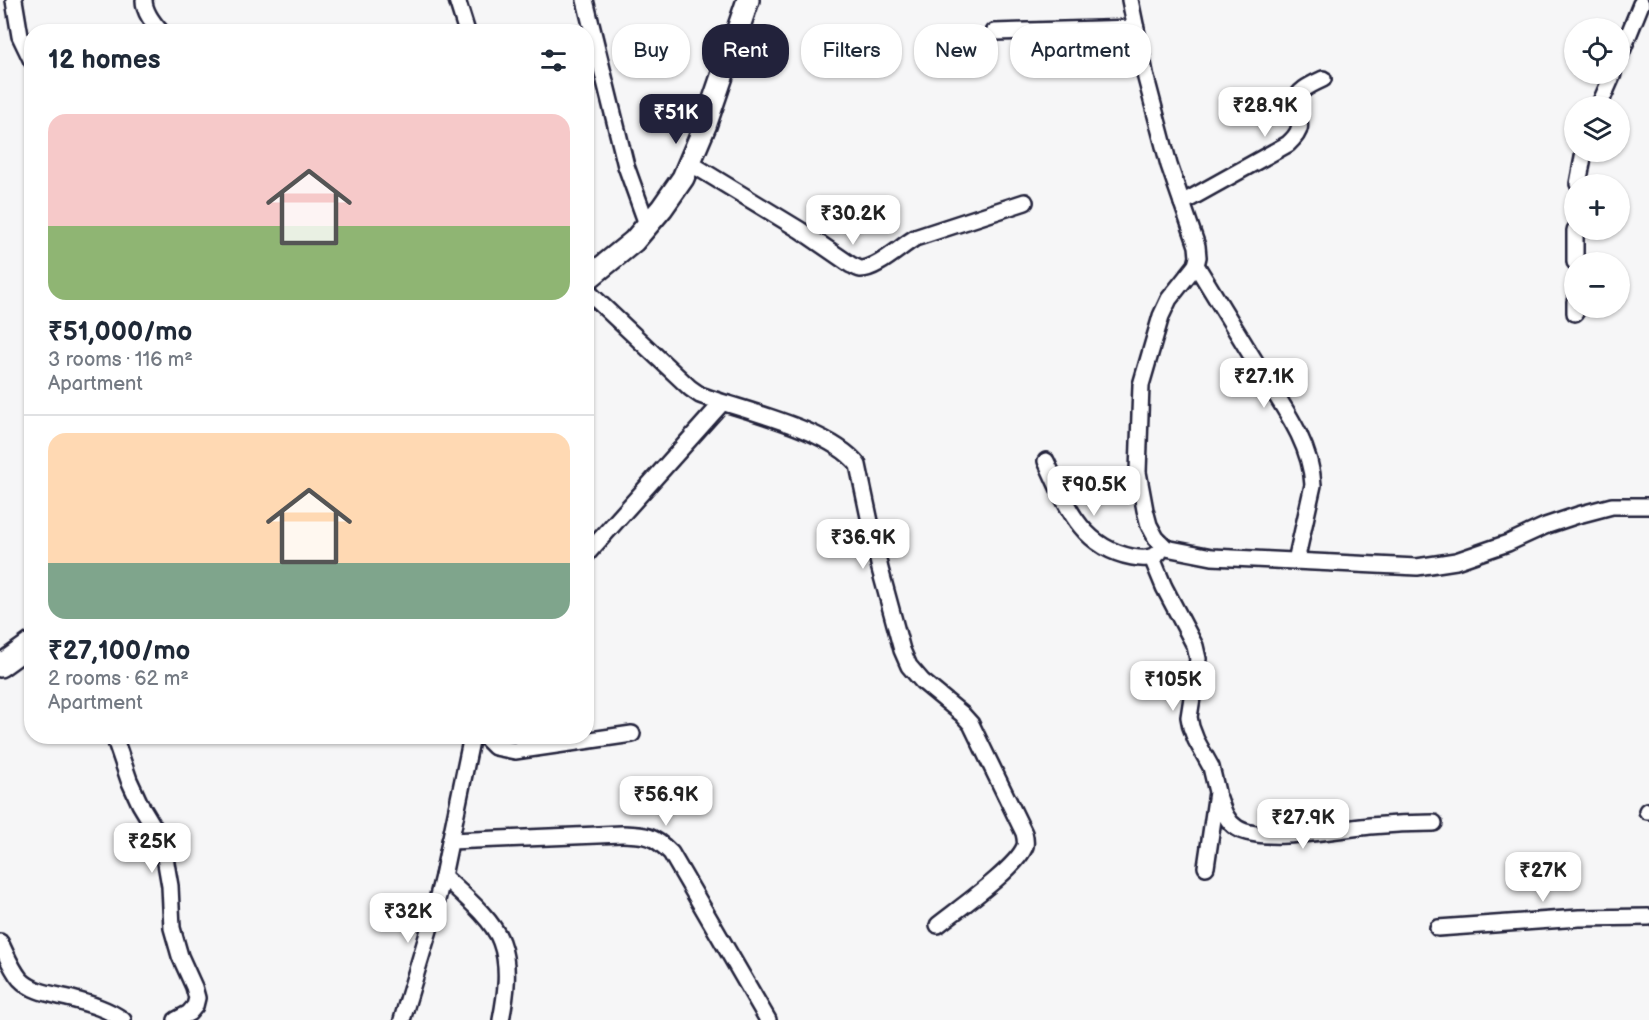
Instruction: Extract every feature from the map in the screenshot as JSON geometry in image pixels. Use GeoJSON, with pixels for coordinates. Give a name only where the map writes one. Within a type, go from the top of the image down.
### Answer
{"type":"FeatureCollection","features":[{"type":"Feature","properties":{"kind":"street"},"geometry":{"type":"LineString","coordinates":[[14,0],[20,36],[24,44]]}},
{"type":"Feature","properties":{"kind":"street"},"geometry":{"type":"LineString","coordinates":[[144,0],[144,5],[155,24]]}},
{"type":"Feature","properties":{"kind":"street"},"geometry":{"type":"LineString","coordinates":[[457,0],[464,24]]}},
{"type":"Feature","properties":{"kind":"street"},"geometry":{"type":"LineString","coordinates":[[585,0],[591,24]]}},
{"type":"Feature","properties":{"kind":"street"},"geometry":{"type":"LineString","coordinates":[[594,274],[626,249],[648,227],[683,178],[705,126],[748,0]]}},
{"type":"Feature","properties":{"kind":"street"},"geometry":{"type":"LineString","coordinates":[[1130,0],[1135,24]]}},
{"type":"Feature","properties":{"kind":"street"},"geometry":{"type":"LineString","coordinates":[[1630,34],[1643,5]]}},
{"type":"Feature","properties":{"kind":"street"},"geometry":{"type":"LineString","coordinates":[[594,36],[626,166],[648,227]]}},
{"type":"Feature","properties":{"kind":"street"},"geometry":{"type":"LineString","coordinates":[[1146,78],[1169,165],[1197,246],[1198,257],[1196,265],[1169,299],[1161,316],[1141,385],[1138,472],[1149,525],[1166,548],[1212,556],[1417,567],[1456,561],[1508,543],[1545,526],[1612,506],[1649,506]]}},
{"type":"Feature","properties":{"kind":"street"},"geometry":{"type":"LineString","coordinates":[[1182,203],[1288,144],[1298,135],[1301,126],[1293,104],[1296,96],[1304,88],[1323,79]]}},
{"type":"Feature","properties":{"kind":"street"},"geometry":{"type":"LineString","coordinates":[[690,163],[860,269],[883,261],[915,237],[1025,202]]}},
{"type":"Feature","properties":{"kind":"street"},"geometry":{"type":"LineString","coordinates":[[1196,265],[1288,416],[1309,458],[1313,485],[1296,561]]}},
{"type":"Feature","properties":{"kind":"street"},"geometry":{"type":"LineString","coordinates":[[594,298],[700,395],[769,417],[822,438],[850,455],[858,465],[880,569],[902,650],[909,666],[922,681],[971,724],[1024,833],[1026,844],[1007,870],[938,925]]}},
{"type":"Feature","properties":{"kind":"street"},"geometry":{"type":"LineString","coordinates":[[594,546],[722,403]]}},
{"type":"Feature","properties":{"kind":"street"},"geometry":{"type":"LineString","coordinates":[[1046,461],[1065,502],[1085,533],[1095,542],[1121,555],[1137,558],[1152,558],[1166,548]]}},
{"type":"Feature","properties":{"kind":"street"},"geometry":{"type":"LineString","coordinates":[[1152,558],[1197,652],[1198,670],[1189,717],[1191,728],[1211,767],[1224,815],[1229,821],[1239,829],[1250,833],[1287,835],[1371,826],[1434,823]]}},
{"type":"Feature","properties":{"kind":"street"},"geometry":{"type":"LineString","coordinates":[[0,666],[24,649]]}},
{"type":"Feature","properties":{"kind":"street"},"geometry":{"type":"LineString","coordinates":[[594,740],[632,734]]}},
{"type":"Feature","properties":{"kind":"street"},"geometry":{"type":"LineString","coordinates":[[117,744],[129,780],[163,846],[170,886],[172,928],[180,956],[197,998],[195,1006],[176,1020]]}},
{"type":"Feature","properties":{"kind":"street"},"geometry":{"type":"LineString","coordinates":[[402,1020],[443,876],[470,744]]}},
{"type":"Feature","properties":{"kind":"street"},"geometry":{"type":"LineString","coordinates":[[492,744],[495,747],[515,751],[563,744]]}},
{"type":"Feature","properties":{"kind":"street"},"geometry":{"type":"LineString","coordinates":[[1206,867],[1217,792]]}},
{"type":"Feature","properties":{"kind":"street"},"geometry":{"type":"LineString","coordinates":[[450,841],[622,834],[647,836],[659,841],[671,853],[768,1020]]}},
{"type":"Feature","properties":{"kind":"street"},"geometry":{"type":"LineString","coordinates":[[443,876],[478,910],[500,939],[505,956],[506,973],[501,1020]]}},
{"type":"Feature","properties":{"kind":"street"},"geometry":{"type":"LineString","coordinates":[[1438,928],[1579,918],[1649,917]]}},
{"type":"Feature","properties":{"kind":"street"},"geometry":{"type":"LineString","coordinates":[[0,942],[21,979],[32,988],[98,1007],[123,1020]]}}]}
